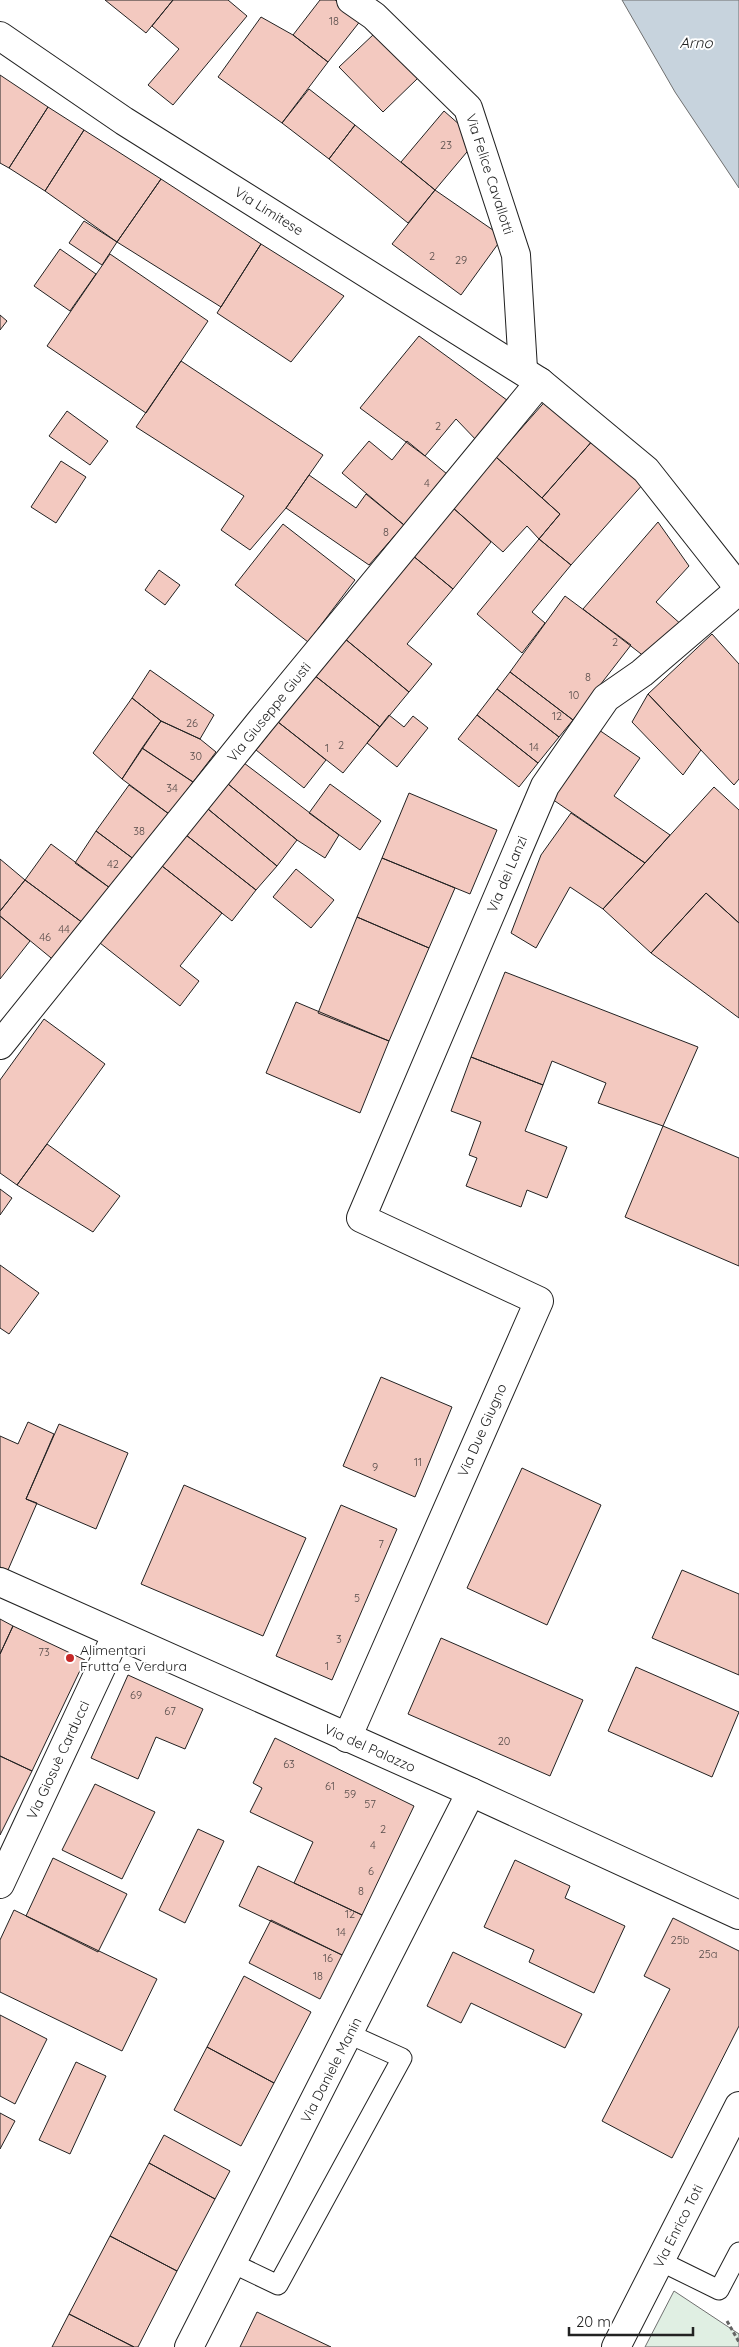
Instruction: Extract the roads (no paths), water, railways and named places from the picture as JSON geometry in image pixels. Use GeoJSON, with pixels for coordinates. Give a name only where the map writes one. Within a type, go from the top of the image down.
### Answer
{"type":"FeatureCollection","features":[{"type":"Feature","properties":{"kind":"street","name":"Via Felice Cavallotti"},"geometry":{"type":"LineString","coordinates":[[351,0],[374,16],[468,108],[516,255],[531,376]]}},
{"type":"Feature","properties":{"kind":"street","name":"Via Limitese"},"geometry":{"type":"LineString","coordinates":[[0,36],[124,121],[531,376],[646,470],[739,589]]}},
{"type":"Feature","properties":{"kind":"street","name":"Via Giuseppe Giusti"},"geometry":{"type":"LineString","coordinates":[[0,1045],[260,722],[531,376]]}},
{"type":"Feature","properties":{"kind":"street","name":"Via dei Lanzi"},"geometry":{"type":"LineString","coordinates":[[361,1218],[545,786],[606,698],[642,673],[739,589]]}},
{"type":"Feature","properties":{"kind":"street","name":"Via Due Giugno"},"geometry":{"type":"LineString","coordinates":[[347,1738],[539,1301],[361,1218]]}},
{"type":"Feature","properties":{"kind":"street","name":"Via del Palazzo"},"geometry":{"type":"LineString","coordinates":[[0,1582],[116,1636],[471,1792],[739,1915]]}},
{"type":"Feature","properties":{"kind":"street","name":"Via Giosuè Carducci"},"geometry":{"type":"LineString","coordinates":[[0,1884],[116,1636]]}},
{"type":"Feature","properties":{"kind":"street","name":"Via Daniele Manin"},"geometry":{"type":"LineString","coordinates":[[190,2347],[471,1792]]}},
{"type":"Feature","properties":{"kind":"street","name":"Via Enrico Toti"},"geometry":{"type":"LineString","coordinates":[[616,2347],[737,2116]]}},
{"type":"Feature","properties":{"kind":"lane"},"geometry":{"type":"LineString","coordinates":[[232,2263],[278,2285],[402,2058],[349,2034]]}},
{"type":"Feature","properties":{"kind":"lane"},"geometry":{"type":"LineString","coordinates":[[660,2261],[719,2290],[739,2252]]}},
{"type":"Feature","properties":{"kind":"water","name":"Arno"},"geometry":{"type":"Polygon","coordinates":[[[622,0],[739,0],[739,188],[675,92],[622,0]]]}},
{"type":"Feature","properties":{"kind":"place","name":"Alimentari Frutta e Verdura"},"geometry":{"type":"Point","coordinates":[70,1658]}}]}
